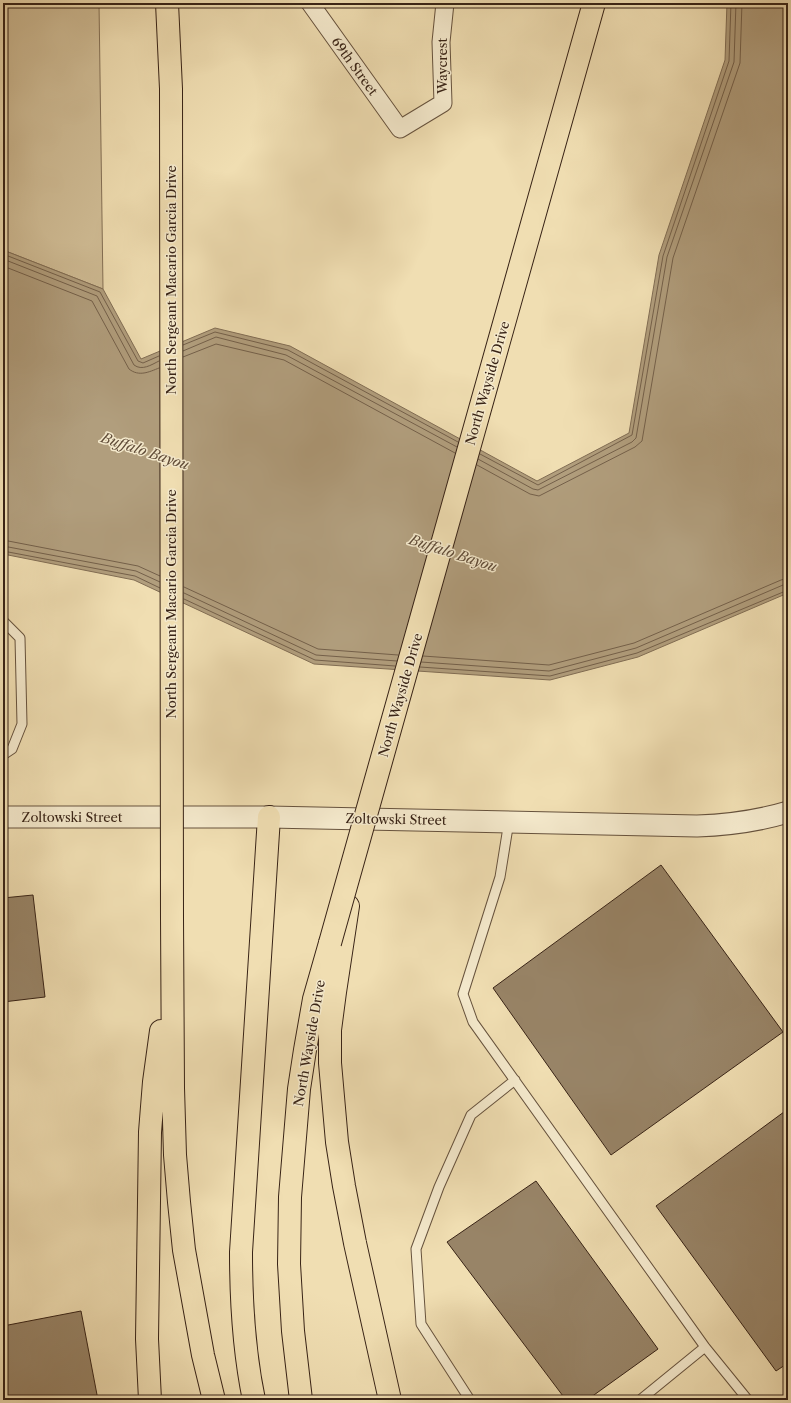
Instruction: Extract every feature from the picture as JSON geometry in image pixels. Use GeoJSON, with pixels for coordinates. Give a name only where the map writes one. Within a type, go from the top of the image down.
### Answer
{"type":"FeatureCollection","features":[{"type":"Feature","properties":{"kind":"main road","name":"North Sergeant Macario Garcia Drive"},"geometry":{"type":"LineString","coordinates":[[167,3],[171,89],[171,969]]}},
{"type":"Feature","properties":{"kind":"main road","name":"North Wayside Drive"},"geometry":{"type":"LineString","coordinates":[[302,1400],[293,1330],[289,1271],[290,1197],[299,1089],[314,999],[336,947],[359,841],[594,3]]}},
{"type":"Feature","properties":{"kind":"main road"},"geometry":{"type":"LineString","coordinates":[[254,1400],[245,1336],[241,1279],[241,1252],[269,817]]}},
{"type":"Feature","properties":{"kind":"main road"},"geometry":{"type":"LineString","coordinates":[[336,947],[330,1030],[330,1063],[337,1142],[355,1243],[390,1400]]}},
{"type":"Feature","properties":{"kind":"main road"},"geometry":{"type":"LineString","coordinates":[[150,1400],[147,1339],[150,1132],[154,1082],[171,969]]}},
{"type":"Feature","properties":{"kind":"main road"},"geometry":{"type":"LineString","coordinates":[[171,969],[175,1155],[184,1250],[203,1355],[214,1400]]}},
{"type":"Feature","properties":{"kind":"street","name":"69th Street"},"geometry":{"type":"LineString","coordinates":[[310,3],[400,129]]}},
{"type":"Feature","properties":{"kind":"street","name":"Waycrest"},"geometry":{"type":"LineString","coordinates":[[400,129],[442,103],[441,42],[445,3]]}},
{"type":"Feature","properties":{"kind":"street","name":"Zoltowski Street"},"geometry":{"type":"LineString","coordinates":[[3,817],[269,817],[723,825],[769,818],[788,812]]}},
{"type":"Feature","properties":{"kind":"lane"},"geometry":{"type":"LineString","coordinates":[[3,621],[20,638],[22,724],[12,749],[3,755]]}},
{"type":"Feature","properties":{"kind":"lane"},"geometry":{"type":"LineString","coordinates":[[509,821],[500,877],[463,994],[473,1022],[705,1347],[748,1400]]}},
{"type":"Feature","properties":{"kind":"lane"},"geometry":{"type":"LineString","coordinates":[[470,1400],[421,1324],[416,1249],[439,1187],[471,1116],[514,1080]]}},
{"type":"Feature","properties":{"kind":"lane"},"geometry":{"type":"LineString","coordinates":[[640,1400],[705,1347]]}},
{"type":"Feature","properties":{"kind":"shaded area"},"geometry":{"type":"Polygon","coordinates":[[[3,3],[99,3],[103,289],[3,250],[3,3]]]}},
{"type":"Feature","properties":{"kind":"water","name":"Buffalo Bayou"},"geometry":{"type":"Polygon","coordinates":[[[727,3],[788,3],[788,593],[638,657],[550,680],[314,664],[134,580],[3,554],[3,250],[103,289],[141,359],[215,328],[290,346],[537,481],[629,433],[659,255],[725,60],[727,3]]]}},
{"type":"Feature","properties":{"kind":"building"},"geometry":{"type":"Polygon","coordinates":[[[661,865],[783,1032],[611,1155],[493,988],[661,865]]]}},
{"type":"Feature","properties":{"kind":"building"},"geometry":{"type":"Polygon","coordinates":[[[33,895],[45,997],[3,1002],[3,898],[33,895]]]}},
{"type":"Feature","properties":{"kind":"building"},"geometry":{"type":"Polygon","coordinates":[[[788,1109],[788,1363],[776,1371],[656,1206],[788,1109]]]}},
{"type":"Feature","properties":{"kind":"building"},"geometry":{"type":"Polygon","coordinates":[[[536,1181],[658,1349],[587,1400],[566,1400],[447,1242],[536,1181]]]}},
{"type":"Feature","properties":{"kind":"building"},"geometry":{"type":"Polygon","coordinates":[[[81,1311],[98,1400],[3,1400],[3,1326],[81,1311]]]}}]}
